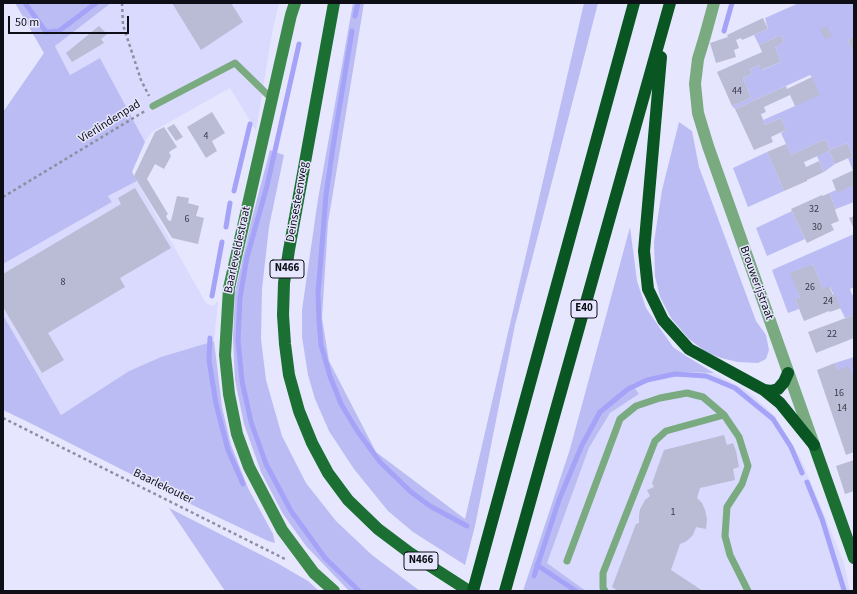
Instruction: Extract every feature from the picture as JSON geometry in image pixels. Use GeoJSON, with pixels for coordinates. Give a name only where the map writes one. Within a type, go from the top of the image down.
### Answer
{"type":"FeatureCollection","features":[{"type":"Feature","properties":{"kind":"highway"},"geometry":{"type":"LineString","coordinates":[[473,591],[634,3]]}},
{"type":"Feature","properties":{"kind":"highway","name":"E40"},"geometry":{"type":"LineString","coordinates":[[505,591],[670,3]]}},
{"type":"Feature","properties":{"kind":"highway"},"geometry":{"type":"LineString","coordinates":[[664,27],[644,251],[648,288],[663,320],[689,349],[764,390],[780,403],[814,445]]}},
{"type":"Feature","properties":{"kind":"highway"},"geometry":{"type":"LineString","coordinates":[[764,390],[771,391],[778,389],[784,382],[788,373]]}},
{"type":"Feature","properties":{"kind":"main road","name":"Deinsesteenweg"},"geometry":{"type":"LineString","coordinates":[[334,3],[284,283],[283,315],[289,375],[298,411],[312,443],[328,473],[348,500],[378,529],[410,553],[470,591]]}},
{"type":"Feature","properties":{"kind":"main road","name":"Brouwerijstraat"},"geometry":{"type":"LineString","coordinates":[[814,445],[854,558]]}},
{"type":"Feature","properties":{"kind":"street","name":"Baarleveldestraat"},"geometry":{"type":"LineString","coordinates":[[295,3],[229,288],[224,355],[229,394],[237,434],[249,467],[282,530],[314,573],[334,591]]}},
{"type":"Feature","properties":{"kind":"street","name":"Brouwerijstraat"},"geometry":{"type":"LineString","coordinates":[[714,3],[698,59],[695,84],[698,113],[708,146],[814,445]]}},
{"type":"Feature","properties":{"kind":"lane"},"geometry":{"type":"LineString","coordinates":[[153,106],[235,63],[272,99]]}},
{"type":"Feature","properties":{"kind":"lane"},"geometry":{"type":"LineString","coordinates":[[567,561],[620,419],[636,406],[660,398],[687,393],[703,397],[724,415],[739,437],[748,466],[742,484],[727,507],[725,536],[730,555],[748,591]]}},
{"type":"Feature","properties":{"kind":"lane"},"geometry":{"type":"LineString","coordinates":[[605,591],[603,588],[603,573],[655,441],[666,431],[724,415]]}},
{"type":"Feature","properties":{"kind":"path","name":"Vierlindenpad"},"geometry":{"type":"LineString","coordinates":[[3,197],[153,106],[141,80],[123,25],[122,3]]}},
{"type":"Feature","properties":{"kind":"path","name":"Baarlekouter"},"geometry":{"type":"LineString","coordinates":[[3,418],[286,559]]}},
{"type":"Feature","properties":{"kind":"shaded area"},"geometry":{"type":"Polygon","coordinates":[[[15,3],[111,3],[55,46],[70,75],[100,58],[145,142],[132,172],[137,181],[108,196],[112,202],[3,264],[3,112],[44,53],[15,3]]]}},
{"type":"Feature","properties":{"kind":"shaded area"},"geometry":{"type":"Polygon","coordinates":[[[111,3],[279,3],[272,33],[256,131],[230,88],[152,132],[145,142],[100,58],[70,75],[55,45],[111,3]]]}},
{"type":"Feature","properties":{"kind":"shaded area"},"geometry":{"type":"Polygon","coordinates":[[[353,3],[364,3],[328,223],[322,318],[329,361],[376,452],[465,519],[584,3],[598,3],[515,325],[475,526],[465,565],[413,532],[388,511],[354,469],[329,431],[315,399],[308,375],[302,337],[302,310],[318,199],[353,3]]]}},
{"type":"Feature","properties":{"kind":"shaded area"},"geometry":{"type":"Polygon","coordinates":[[[799,3],[854,3],[854,37],[848,40],[854,53],[853,171],[848,158],[853,156],[847,143],[830,150],[825,139],[791,155],[781,133],[786,130],[781,118],[765,125],[763,120],[795,106],[812,77],[810,75],[735,109],[732,106],[751,98],[743,78],[752,74],[750,69],[759,65],[762,70],[781,62],[775,47],[784,42],[781,35],[759,45],[754,35],[768,29],[765,18],[799,3]]]}},
{"type":"Feature","properties":{"kind":"shaded area"},"geometry":{"type":"Polygon","coordinates":[[[679,122],[692,131],[699,167],[756,321],[766,335],[769,350],[766,359],[758,363],[738,362],[721,358],[706,352],[689,339],[671,318],[660,297],[655,276],[654,242],[662,190],[679,122]]]}},
{"type":"Feature","properties":{"kind":"shaded area"},"geometry":{"type":"Polygon","coordinates":[[[270,150],[284,155],[269,227],[262,289],[261,339],[266,380],[282,436],[306,483],[336,521],[372,555],[420,591],[349,591],[306,546],[283,514],[261,472],[244,424],[235,380],[233,339],[235,292],[251,222],[270,150]]]}},
{"type":"Feature","properties":{"kind":"shaded area"},"geometry":{"type":"Polygon","coordinates":[[[829,151],[835,164],[824,172],[817,156],[829,151]]]}},
{"type":"Feature","properties":{"kind":"shaded area"},"geometry":{"type":"Polygon","coordinates":[[[767,152],[784,191],[748,207],[733,168],[767,152]]]}},
{"type":"Feature","properties":{"kind":"shaded area"},"geometry":{"type":"Polygon","coordinates":[[[137,181],[206,303],[212,306],[218,301],[214,341],[161,357],[129,371],[61,415],[3,315],[3,264],[112,202],[108,196],[137,181]]]}},
{"type":"Feature","properties":{"kind":"shaded area"},"geometry":{"type":"Polygon","coordinates":[[[854,185],[854,202],[836,209],[829,193],[836,190],[838,192],[854,185]]]}},
{"type":"Feature","properties":{"kind":"shaded area"},"geometry":{"type":"Polygon","coordinates":[[[792,211],[805,239],[767,256],[756,228],[792,211]]]}},
{"type":"Feature","properties":{"kind":"shaded area"},"geometry":{"type":"Polygon","coordinates":[[[630,227],[637,281],[646,308],[673,347],[714,373],[684,372],[632,384],[639,394],[610,413],[589,448],[547,563],[586,591],[523,591],[570,449],[630,227]]]}},
{"type":"Feature","properties":{"kind":"shaded area"},"geometry":{"type":"Polygon","coordinates":[[[854,234],[854,287],[850,289],[852,295],[854,294],[854,315],[845,318],[830,287],[823,289],[813,264],[791,273],[800,297],[795,299],[799,309],[788,313],[772,270],[854,234]]]}},
{"type":"Feature","properties":{"kind":"shaded area"},"geometry":{"type":"Polygon","coordinates":[[[3,315],[61,415],[129,371],[161,357],[214,341],[222,407],[231,445],[248,488],[273,534],[275,543],[180,499],[3,410],[3,315]]]}},
{"type":"Feature","properties":{"kind":"shaded area"},"geometry":{"type":"Polygon","coordinates":[[[854,357],[853,378],[838,370],[835,363],[854,357]]]}},
{"type":"Feature","properties":{"kind":"shaded area"},"geometry":{"type":"Polygon","coordinates":[[[684,372],[714,373],[749,392],[774,415],[802,461],[844,563],[850,591],[586,591],[547,563],[589,448],[610,413],[639,394],[632,384],[684,372]]]}},
{"type":"Feature","properties":{"kind":"shaded area"},"geometry":{"type":"Polygon","coordinates":[[[169,508],[277,563],[308,581],[319,591],[225,591],[169,508]]]}},
{"type":"Feature","properties":{"kind":"building"},"geometry":{"type":"Polygon","coordinates":[[[172,3],[231,3],[243,22],[201,50],[172,3]]]}},
{"type":"Feature","properties":{"kind":"building"},"geometry":{"type":"Polygon","coordinates":[[[763,18],[768,29],[742,40],[741,38],[736,40],[739,48],[734,50],[736,57],[716,63],[710,43],[728,37],[727,35],[763,18]]]}},
{"type":"Feature","properties":{"kind":"building"},"geometry":{"type":"Polygon","coordinates":[[[99,26],[107,34],[101,39],[104,43],[72,62],[66,53],[99,26]]]}},
{"type":"Feature","properties":{"kind":"building"},"geometry":{"type":"Polygon","coordinates":[[[827,26],[832,36],[825,39],[820,29],[827,26]]]}},
{"type":"Feature","properties":{"kind":"building"},"geometry":{"type":"Polygon","coordinates":[[[781,35],[784,42],[775,47],[781,62],[761,70],[759,65],[750,69],[752,74],[743,78],[751,98],[732,106],[717,72],[762,52],[759,45],[781,35]]]}},
{"type":"Feature","properties":{"kind":"building"},"geometry":{"type":"Polygon","coordinates":[[[854,37],[854,54],[848,40],[854,37]]]}},
{"type":"Feature","properties":{"kind":"building"},"geometry":{"type":"Polygon","coordinates":[[[812,77],[820,95],[795,106],[790,95],[764,107],[766,112],[761,114],[765,125],[781,118],[786,130],[771,137],[773,142],[754,150],[735,109],[786,86],[787,89],[812,77]]]}},
{"type":"Feature","properties":{"kind":"building"},"geometry":{"type":"Polygon","coordinates":[[[212,112],[225,133],[212,141],[217,151],[206,158],[187,127],[212,112]]]}},
{"type":"Feature","properties":{"kind":"building"},"geometry":{"type":"Polygon","coordinates":[[[174,124],[183,137],[176,141],[167,128],[174,124]]]}},
{"type":"Feature","properties":{"kind":"building"},"geometry":{"type":"Polygon","coordinates":[[[164,127],[177,147],[169,152],[171,156],[164,169],[155,164],[147,179],[168,214],[166,216],[168,220],[171,221],[177,196],[189,198],[188,203],[199,206],[196,216],[204,218],[198,244],[172,238],[134,176],[155,132],[164,127]]]}},
{"type":"Feature","properties":{"kind":"building"},"geometry":{"type":"Polygon","coordinates":[[[825,139],[830,150],[847,143],[853,156],[835,164],[829,151],[804,162],[806,167],[819,161],[824,172],[784,191],[767,152],[786,144],[791,155],[825,139]]]}},
{"type":"Feature","properties":{"kind":"building"},"geometry":{"type":"Polygon","coordinates":[[[854,170],[854,185],[837,193],[832,180],[854,170]]]}},
{"type":"Feature","properties":{"kind":"building"},"geometry":{"type":"Polygon","coordinates":[[[135,188],[171,248],[120,278],[125,287],[48,333],[64,360],[42,373],[3,307],[3,274],[121,204],[118,198],[135,188]]]}},
{"type":"Feature","properties":{"kind":"building"},"geometry":{"type":"Polygon","coordinates":[[[829,193],[836,209],[835,210],[839,221],[831,224],[834,230],[807,243],[791,209],[829,193]]]}},
{"type":"Feature","properties":{"kind":"building"},"geometry":{"type":"Polygon","coordinates":[[[854,216],[854,229],[849,218],[854,216]]]}},
{"type":"Feature","properties":{"kind":"building"},"geometry":{"type":"Polygon","coordinates":[[[813,264],[823,289],[829,286],[833,295],[835,294],[841,308],[804,321],[795,299],[800,297],[790,273],[813,264]]]}},
{"type":"Feature","properties":{"kind":"building"},"geometry":{"type":"Polygon","coordinates":[[[854,315],[854,338],[816,353],[808,332],[854,315]]]}},
{"type":"Feature","properties":{"kind":"building"},"geometry":{"type":"Polygon","coordinates":[[[835,363],[838,370],[849,366],[854,378],[854,452],[846,455],[817,370],[835,363]]]}},
{"type":"Feature","properties":{"kind":"building"},"geometry":{"type":"Polygon","coordinates":[[[724,435],[727,445],[733,443],[736,451],[739,467],[733,469],[735,480],[700,488],[697,498],[702,503],[705,510],[707,519],[706,529],[696,527],[693,535],[685,542],[680,544],[671,570],[703,591],[618,591],[612,587],[636,524],[639,523],[640,509],[645,500],[650,496],[647,490],[654,487],[652,483],[664,450],[724,435]]]}},
{"type":"Feature","properties":{"kind":"building"},"geometry":{"type":"Polygon","coordinates":[[[854,460],[854,491],[845,494],[836,466],[854,460]]]}},
{"type":"Feature","properties":{"kind":"waterway"},"geometry":{"type":"LineString","coordinates":[[25,3],[46,32],[59,31],[96,3]]}},
{"type":"Feature","properties":{"kind":"waterway"},"geometry":{"type":"LineString","coordinates":[[355,16],[358,3]]}},
{"type":"Feature","properties":{"kind":"waterway"},"geometry":{"type":"LineString","coordinates":[[724,31],[732,3]]}},
{"type":"Feature","properties":{"kind":"waterway"},"geometry":{"type":"LineString","coordinates":[[352,31],[326,195],[318,293],[321,345],[330,376],[341,404],[358,432],[380,462],[411,492],[430,506],[467,526]]}},
{"type":"Feature","properties":{"kind":"waterway"},"geometry":{"type":"LineString","coordinates":[[299,44],[267,186],[247,257],[240,298],[238,340],[242,381],[251,422],[266,464],[291,511],[325,558],[359,591]]}},
{"type":"Feature","properties":{"kind":"waterway"},"geometry":{"type":"LineString","coordinates":[[234,191],[250,124]]}},
{"type":"Feature","properties":{"kind":"waterway"},"geometry":{"type":"LineString","coordinates":[[226,227],[230,203]]}},
{"type":"Feature","properties":{"kind":"waterway"},"geometry":{"type":"LineString","coordinates":[[212,296],[222,242]]}},
{"type":"Feature","properties":{"kind":"waterway"},"geometry":{"type":"LineString","coordinates":[[210,338],[209,360],[216,404],[228,450],[243,484]]}},
{"type":"Feature","properties":{"kind":"waterway"},"geometry":{"type":"LineString","coordinates":[[534,576],[559,500],[582,445],[600,412],[628,389],[647,380],[675,374],[706,376],[735,388],[773,419],[791,447],[802,473]]}},
{"type":"Feature","properties":{"kind":"waterway"},"geometry":{"type":"LineString","coordinates":[[807,482],[822,519],[844,590]]}},
{"type":"Feature","properties":{"kind":"waterway"},"geometry":{"type":"LineString","coordinates":[[537,565],[576,591]]}}]}
